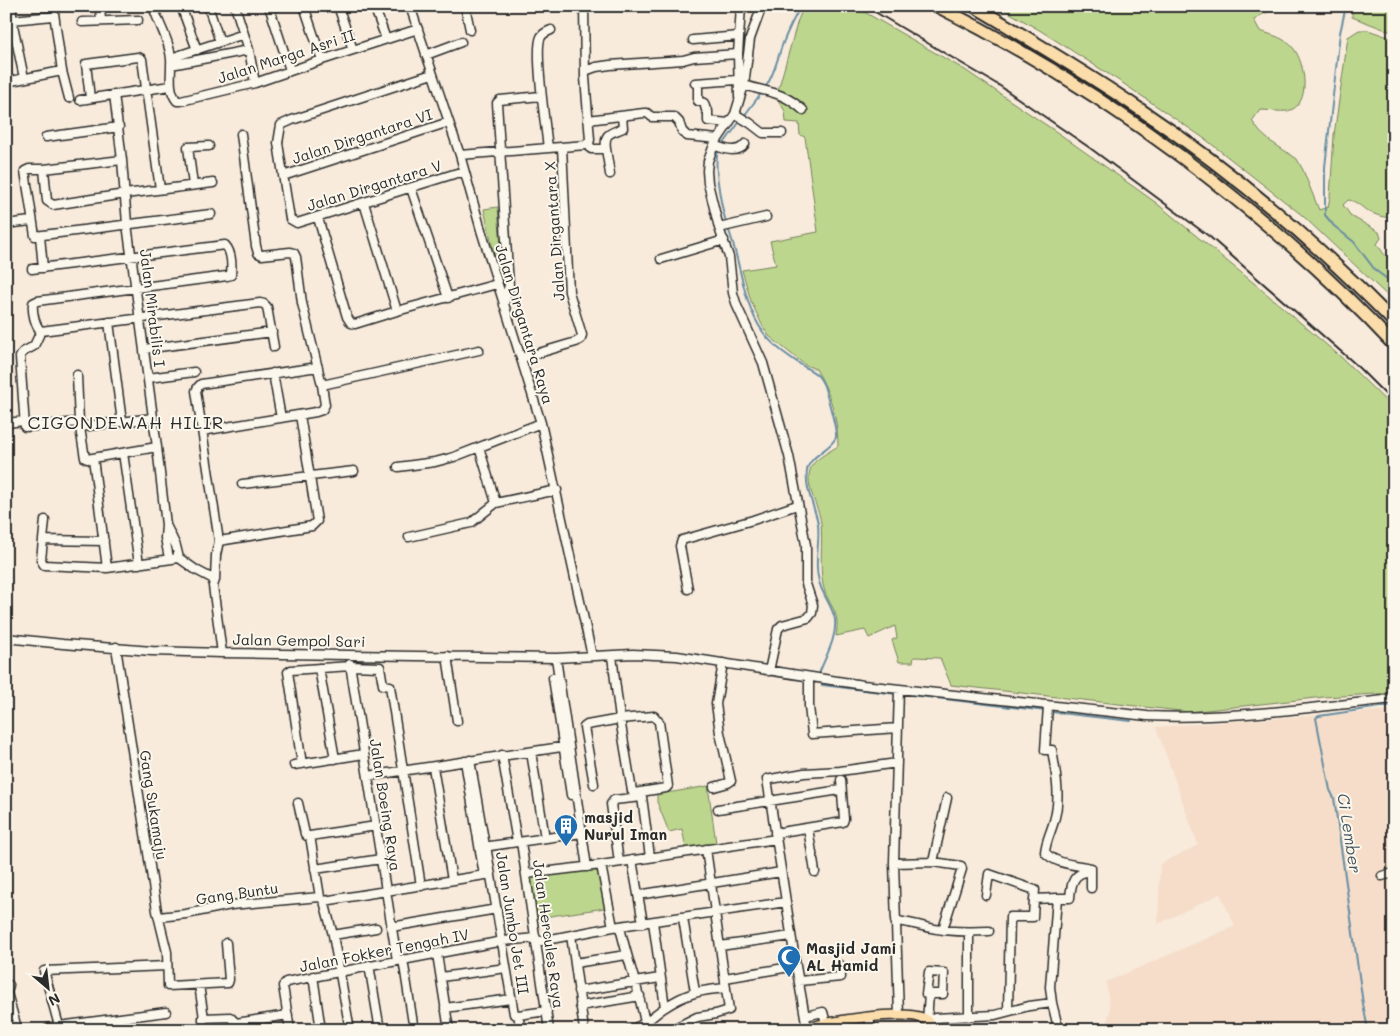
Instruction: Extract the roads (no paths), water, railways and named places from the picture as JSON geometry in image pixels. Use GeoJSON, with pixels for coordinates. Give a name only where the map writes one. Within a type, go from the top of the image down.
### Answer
{"type":"FeatureCollection","features":[{"type":"Feature","properties":{"kind":"highway"},"geometry":{"type":"LineString","coordinates":[[937,6],[978,27],[1073,82],[1158,140],[1301,254],[1394,345]]}},
{"type":"Feature","properties":{"kind":"highway"},"geometry":{"type":"LineString","coordinates":[[974,6],[1128,101],[1225,171],[1312,244],[1394,322]]}},
{"type":"Feature","properties":{"kind":"main road"},"geometry":{"type":"LineString","coordinates":[[806,1029],[870,1017],[899,1015],[929,1024]]}},
{"type":"Feature","properties":{"kind":"street"},"geometry":{"type":"LineString","coordinates":[[12,6],[9,18],[24,78]]}},
{"type":"Feature","properties":{"kind":"street"},"geometry":{"type":"LineString","coordinates":[[53,6],[62,71],[69,98]]}},
{"type":"Feature","properties":{"kind":"street"},"geometry":{"type":"LineString","coordinates":[[100,6],[101,21]]}},
{"type":"Feature","properties":{"kind":"street"},"geometry":{"type":"LineString","coordinates":[[80,100],[170,86],[170,50],[153,6]]}},
{"type":"Feature","properties":{"kind":"street"},"geometry":{"type":"LineString","coordinates":[[181,6],[197,50]]}},
{"type":"Feature","properties":{"kind":"street"},"geometry":{"type":"LineString","coordinates":[[208,6],[220,42]]}},
{"type":"Feature","properties":{"kind":"street"},"geometry":{"type":"LineString","coordinates":[[235,6],[249,50],[255,83]]}},
{"type":"Feature","properties":{"kind":"street"},"geometry":{"type":"LineString","coordinates":[[269,6],[290,70]]}},
{"type":"Feature","properties":{"kind":"street"},"geometry":{"type":"LineString","coordinates":[[304,6],[322,60]]}},
{"type":"Feature","properties":{"kind":"street"},"geometry":{"type":"LineString","coordinates":[[338,6],[353,50]]}},
{"type":"Feature","properties":{"kind":"street"},"geometry":{"type":"LineString","coordinates":[[374,6],[386,39]]}},
{"type":"Feature","properties":{"kind":"street"},"geometry":{"type":"LineString","coordinates":[[465,6],[470,30]]}},
{"type":"Feature","properties":{"kind":"street"},"geometry":{"type":"LineString","coordinates":[[584,6],[589,143],[591,149],[606,149]]}},
{"type":"Feature","properties":{"kind":"street"},"geometry":{"type":"LineString","coordinates":[[741,6],[738,54],[741,83]]}},
{"type":"Feature","properties":{"kind":"street"},"geometry":{"type":"LineString","coordinates":[[740,117],[739,99],[741,83],[750,39],[762,6]]}},
{"type":"Feature","properties":{"kind":"street","name":"Jalan Dirgantara Raya"},"geometry":{"type":"LineString","coordinates":[[411,8],[460,155],[497,284],[522,358],[541,423],[592,656]]}},
{"type":"Feature","properties":{"kind":"street"},"geometry":{"type":"LineString","coordinates":[[9,18],[53,16]]}},
{"type":"Feature","properties":{"kind":"street"},"geometry":{"type":"LineString","coordinates":[[82,22],[138,20]]}},
{"type":"Feature","properties":{"kind":"street","name":"Jalan Marga Asri II"},"geometry":{"type":"LineString","coordinates":[[170,86],[174,98],[177,101],[181,101],[255,83],[418,29]]}},
{"type":"Feature","properties":{"kind":"street"},"geometry":{"type":"LineString","coordinates":[[548,148],[541,96],[540,43],[544,34],[551,30]]}},
{"type":"Feature","properties":{"kind":"street"},"geometry":{"type":"LineString","coordinates":[[171,62],[197,50],[244,34]]}},
{"type":"Feature","properties":{"kind":"street"},"geometry":{"type":"LineString","coordinates":[[693,40],[739,36]]}},
{"type":"Feature","properties":{"kind":"street"},"geometry":{"type":"LineString","coordinates":[[426,55],[461,42]]}},
{"type":"Feature","properties":{"kind":"street"},"geometry":{"type":"LineString","coordinates":[[171,62],[249,50]]}},
{"type":"Feature","properties":{"kind":"street"},"geometry":{"type":"LineString","coordinates":[[586,71],[610,65],[676,61],[690,57],[738,54]]}},
{"type":"Feature","properties":{"kind":"street"},"geometry":{"type":"LineString","coordinates":[[90,98],[85,66],[88,62],[140,57],[160,189]]}},
{"type":"Feature","properties":{"kind":"street"},"geometry":{"type":"LineString","coordinates":[[6,82],[62,71]]}},
{"type":"Feature","properties":{"kind":"street"},"geometry":{"type":"LineString","coordinates":[[283,176],[278,143],[281,125],[432,74]]}},
{"type":"Feature","properties":{"kind":"street"},"geometry":{"type":"LineString","coordinates":[[740,117],[729,123],[708,121],[708,111],[704,103],[698,101],[696,83],[741,83],[786,97],[803,110]]}},
{"type":"Feature","properties":{"kind":"street","name":"Jalan Mirabilis I"},"geometry":{"type":"LineString","coordinates":[[114,94],[119,127],[127,224],[158,447],[169,558]]}},
{"type":"Feature","properties":{"kind":"street"},"geometry":{"type":"LineString","coordinates":[[504,305],[508,285],[498,101],[541,96]]}},
{"type":"Feature","properties":{"kind":"street"},"geometry":{"type":"LineString","coordinates":[[644,113],[647,104]]}},
{"type":"Feature","properties":{"kind":"street"},"geometry":{"type":"LineString","coordinates":[[588,120],[644,113],[652,117],[674,117],[678,120],[682,132],[687,136],[718,145],[741,148],[745,144]]}},
{"type":"Feature","properties":{"kind":"street"},"geometry":{"type":"LineString","coordinates":[[610,174],[605,139],[608,135],[623,128],[622,116]]}},
{"type":"Feature","properties":{"kind":"street"},"geometry":{"type":"LineString","coordinates":[[740,117],[763,133],[782,133]]}},
{"type":"Feature","properties":{"kind":"street","name":"Jalan Dirgantara VI"},"geometry":{"type":"LineString","coordinates":[[283,176],[449,122]]}},
{"type":"Feature","properties":{"kind":"street"},"geometry":{"type":"LineString","coordinates":[[729,123],[718,145],[710,152],[707,171],[708,182],[723,227],[733,293],[763,363],[790,461],[807,554],[806,584],[813,609],[808,618],[779,627],[769,671]]}},
{"type":"Feature","properties":{"kind":"street"},"geometry":{"type":"LineString","coordinates":[[46,136],[119,127]]}},
{"type":"Feature","properties":{"kind":"street"},"geometry":{"type":"LineString","coordinates":[[202,431],[300,415],[322,410],[325,405],[322,384],[302,303],[294,253],[262,255],[258,253],[241,134]]}},
{"type":"Feature","properties":{"kind":"street"},"geometry":{"type":"LineString","coordinates":[[460,155],[586,145],[589,143]]}},
{"type":"Feature","properties":{"kind":"street"},"geometry":{"type":"LineString","coordinates":[[193,185],[188,147],[209,146]]}},
{"type":"Feature","properties":{"kind":"street","name":"Jalan Dirgantara X"},"geometry":{"type":"LineString","coordinates":[[522,358],[576,342],[582,335],[569,292],[562,147]]}},
{"type":"Feature","properties":{"kind":"street"},"geometry":{"type":"LineString","coordinates":[[122,160],[29,169],[25,171],[33,234],[40,236],[211,214]]}},
{"type":"Feature","properties":{"kind":"street"},"geometry":{"type":"LineString","coordinates":[[44,169],[47,201],[53,205],[160,189],[213,184]]}},
{"type":"Feature","properties":{"kind":"street","name":"Jalan Dirgantara V"},"geometry":{"type":"LineString","coordinates":[[283,176],[289,215],[291,221],[297,224],[464,173]]}},
{"type":"Feature","properties":{"kind":"street"},"geometry":{"type":"LineString","coordinates":[[411,188],[448,298]]}},
{"type":"Feature","properties":{"kind":"street"},"geometry":{"type":"LineString","coordinates":[[364,203],[397,310]]}},
{"type":"Feature","properties":{"kind":"street"},"geometry":{"type":"LineString","coordinates":[[723,227],[766,217]]}},
{"type":"Feature","properties":{"kind":"street"},"geometry":{"type":"LineString","coordinates":[[318,218],[348,320],[351,323],[355,324],[397,310],[497,284]]}},
{"type":"Feature","properties":{"kind":"street"},"geometry":{"type":"LineString","coordinates":[[6,224],[31,221]]}},
{"type":"Feature","properties":{"kind":"street"},"geometry":{"type":"LineString","coordinates":[[40,236],[43,268]]}},
{"type":"Feature","properties":{"kind":"street"},"geometry":{"type":"LineString","coordinates":[[661,259],[724,240]]}},
{"type":"Feature","properties":{"kind":"street"},"geometry":{"type":"LineString","coordinates":[[32,269],[220,244],[225,245],[230,252],[231,274],[227,276],[136,287],[33,303],[39,329],[34,346],[23,352],[20,357],[24,420],[27,428],[122,422],[153,418]]}},
{"type":"Feature","properties":{"kind":"street"},"geometry":{"type":"LineString","coordinates":[[39,329],[260,303],[266,307],[274,347]]}},
{"type":"Feature","properties":{"kind":"street"},"geometry":{"type":"LineString","coordinates":[[109,322],[122,422]]}},
{"type":"Feature","properties":{"kind":"street"},"geometry":{"type":"LineString","coordinates":[[144,349],[272,332]]}},
{"type":"Feature","properties":{"kind":"street"},"geometry":{"type":"LineString","coordinates":[[322,384],[479,350]]}},
{"type":"Feature","properties":{"kind":"street"},"geometry":{"type":"LineString","coordinates":[[224,653],[216,580],[216,555],[219,541],[196,391],[201,384],[318,367]]}},
{"type":"Feature","properties":{"kind":"street"},"geometry":{"type":"LineString","coordinates":[[148,378],[194,372]]}},
{"type":"Feature","properties":{"kind":"street"},"geometry":{"type":"LineString","coordinates":[[273,373],[281,418]]}},
{"type":"Feature","properties":{"kind":"street"},"geometry":{"type":"LineString","coordinates":[[77,375],[80,424],[85,458],[158,447]]}},
{"type":"Feature","properties":{"kind":"street"},"geometry":{"type":"LineString","coordinates":[[219,541],[315,524],[318,517],[300,415]]}},
{"type":"Feature","properties":{"kind":"street"},"geometry":{"type":"LineString","coordinates":[[6,422],[24,420]]}},
{"type":"Feature","properties":{"kind":"street"},"geometry":{"type":"LineString","coordinates":[[398,467],[435,462],[541,423]]}},
{"type":"Feature","properties":{"kind":"street"},"geometry":{"type":"LineString","coordinates":[[479,447],[496,503]]}},
{"type":"Feature","properties":{"kind":"street"},"geometry":{"type":"LineString","coordinates":[[124,453],[139,564]]}},
{"type":"Feature","properties":{"kind":"street"},"geometry":{"type":"LineString","coordinates":[[93,458],[108,568]]}},
{"type":"Feature","properties":{"kind":"street"},"geometry":{"type":"LineString","coordinates":[[242,484],[354,471]]}},
{"type":"Feature","properties":{"kind":"street"},"geometry":{"type":"LineString","coordinates":[[409,537],[471,523],[496,503],[556,490]]}},
{"type":"Feature","properties":{"kind":"street"},"geometry":{"type":"LineString","coordinates":[[688,589],[680,546],[682,540],[798,505]]}},
{"type":"Feature","properties":{"kind":"street"},"geometry":{"type":"LineString","coordinates":[[44,520],[41,560],[44,565],[108,568],[179,558],[196,570],[216,580]]}},
{"type":"Feature","properties":{"kind":"street","name":"Jalan Mirabilis I"},"geometry":{"type":"LineString","coordinates":[[166,525],[176,546],[179,558]]}},
{"type":"Feature","properties":{"kind":"street"},"geometry":{"type":"LineString","coordinates":[[43,540],[104,541]]}},
{"type":"Feature","properties":{"kind":"street","name":"Jalan Gempol Sari"},"geometry":{"type":"LineString","coordinates":[[6,638],[116,648],[350,661],[447,656],[553,658],[649,654],[677,656],[827,679],[899,693],[976,696],[1047,710],[1146,716],[1181,717],[1273,712],[1394,699]]}},
{"type":"Feature","properties":{"kind":"street","name":"Gang Sukamaju"},"geometry":{"type":"LineString","coordinates":[[116,648],[158,917],[167,952],[168,986],[198,985]]}},
{"type":"Feature","properties":{"kind":"street"},"geometry":{"type":"LineString","coordinates":[[447,656],[457,721]]}},
{"type":"Feature","properties":{"kind":"street"},"geometry":{"type":"LineString","coordinates":[[594,784],[584,727],[620,719],[654,716],[659,722],[668,787],[634,793],[632,791],[620,719],[612,656]]}},
{"type":"Feature","properties":{"kind":"street"},"geometry":{"type":"LineString","coordinates":[[553,658],[565,746],[587,866]]}},
{"type":"Feature","properties":{"kind":"street"},"geometry":{"type":"LineString","coordinates":[[364,754],[298,764],[287,674],[290,670],[319,668],[350,661],[380,667],[383,684],[390,685],[421,886]]}},
{"type":"Feature","properties":{"kind":"street","name":"Jalan Boeing Raya"},"geometry":{"type":"LineString","coordinates":[[350,661],[391,925],[414,1030]]}},
{"type":"Feature","properties":{"kind":"street"},"geometry":{"type":"LineString","coordinates":[[714,787],[728,784],[731,781],[720,733],[716,704],[723,663]]}},
{"type":"Feature","properties":{"kind":"street"},"geometry":{"type":"LineString","coordinates":[[319,668],[335,759]]}},
{"type":"Feature","properties":{"kind":"street"},"geometry":{"type":"LineString","coordinates":[[812,677],[809,706],[812,734],[898,728]]}},
{"type":"Feature","properties":{"kind":"street"},"geometry":{"type":"LineString","coordinates":[[899,693],[894,863],[899,1015]]}},
{"type":"Feature","properties":{"kind":"street"},"geometry":{"type":"LineString","coordinates":[[1047,710],[1045,750],[1052,750],[1058,795],[1055,820],[1045,852],[1048,856],[1061,862],[1091,868],[1091,888]]}},
{"type":"Feature","properties":{"kind":"street"},"geometry":{"type":"LineString","coordinates":[[368,776],[565,746]]}},
{"type":"Feature","properties":{"kind":"street"},"geometry":{"type":"LineString","coordinates":[[531,752],[545,838]]}},
{"type":"Feature","properties":{"kind":"street","name":"Jalan Hercules Raya"},"geometry":{"type":"LineString","coordinates":[[502,755],[526,874],[549,1030]]}},
{"type":"Feature","properties":{"kind":"street","name":"Jalan Jumbo Jet III"},"geometry":{"type":"LineString","coordinates":[[468,761],[487,875],[497,907],[511,999],[514,1014],[518,1015],[521,1030]]}},
{"type":"Feature","properties":{"kind":"street"},"geometry":{"type":"LineString","coordinates":[[806,1029],[775,836],[769,779],[804,773],[840,771],[896,763]]}},
{"type":"Feature","properties":{"kind":"street"},"geometry":{"type":"LineString","coordinates":[[434,767],[452,880]]}},
{"type":"Feature","properties":{"kind":"street"},"geometry":{"type":"LineString","coordinates":[[526,874],[706,849],[843,822],[841,780]]}},
{"type":"Feature","properties":{"kind":"street"},"geometry":{"type":"LineString","coordinates":[[718,810],[840,790]]}},
{"type":"Feature","properties":{"kind":"street"},"geometry":{"type":"LineString","coordinates":[[619,862],[611,804],[614,800],[640,796],[643,800],[650,857]]}},
{"type":"Feature","properties":{"kind":"street"},"geometry":{"type":"LineString","coordinates":[[933,862],[947,798]]}},
{"type":"Feature","properties":{"kind":"street"},"geometry":{"type":"LineString","coordinates":[[298,803],[307,836],[376,826]]}},
{"type":"Feature","properties":{"kind":"street"},"geometry":{"type":"LineString","coordinates":[[808,828],[815,872]]}},
{"type":"Feature","properties":{"kind":"street"},"geometry":{"type":"LineString","coordinates":[[483,847],[580,834]]}},
{"type":"Feature","properties":{"kind":"street"},"geometry":{"type":"LineString","coordinates":[[310,836],[322,899],[333,935],[350,1030]]}},
{"type":"Feature","properties":{"kind":"street"},"geometry":{"type":"LineString","coordinates":[[671,1030],[697,1017],[727,1012],[729,1010],[706,849]]}},
{"type":"Feature","properties":{"kind":"street"},"geometry":{"type":"LineString","coordinates":[[315,868],[381,859]]}},
{"type":"Feature","properties":{"kind":"street"},"geometry":{"type":"LineString","coordinates":[[632,860],[643,923]]}},
{"type":"Feature","properties":{"kind":"street"},"geometry":{"type":"LineString","coordinates":[[894,863],[933,862],[960,865],[962,869],[943,930]]}},
{"type":"Feature","properties":{"kind":"street"},"geometry":{"type":"LineString","coordinates":[[601,865],[617,927],[640,996],[645,1023]]}},
{"type":"Feature","properties":{"kind":"street"},"geometry":{"type":"LineString","coordinates":[[644,894],[781,872]]}},
{"type":"Feature","properties":{"kind":"street"},"geometry":{"type":"LineString","coordinates":[[1034,899],[1070,898],[1076,876],[1083,872],[1091,872]]}},
{"type":"Feature","properties":{"kind":"street"},"geometry":{"type":"LineString","coordinates":[[1382,876],[1394,873]]}},
{"type":"Feature","properties":{"kind":"street"},"geometry":{"type":"LineString","coordinates":[[986,895],[990,874],[1035,890],[1033,917],[1010,916],[1008,1012]]}},
{"type":"Feature","properties":{"kind":"street","name":"Gang Buntu"},"geometry":{"type":"LineString","coordinates":[[158,917],[195,913],[238,904],[322,899],[386,891],[487,875]]}},
{"type":"Feature","properties":{"kind":"street"},"geometry":{"type":"LineString","coordinates":[[1057,898],[1050,987],[1058,1026],[1064,1030]]}},
{"type":"Feature","properties":{"kind":"street","name":"Jalan Fokker Tengah IV"},"geometry":{"type":"LineString","coordinates":[[290,1030],[284,984],[286,982],[503,941],[571,936],[617,927],[786,902]]}},
{"type":"Feature","properties":{"kind":"street"},"geometry":{"type":"LineString","coordinates":[[391,925],[497,907]]}},
{"type":"Feature","properties":{"kind":"street"},"geometry":{"type":"LineString","coordinates":[[683,918],[695,992]]}},
{"type":"Feature","properties":{"kind":"street"},"geometry":{"type":"LineString","coordinates":[[895,921],[943,930],[990,931]]}},
{"type":"Feature","properties":{"kind":"street"},"geometry":{"type":"LineString","coordinates":[[653,922],[665,1007]]}},
{"type":"Feature","properties":{"kind":"street"},"geometry":{"type":"LineString","coordinates":[[333,935],[376,928]]}},
{"type":"Feature","properties":{"kind":"street"},"geometry":{"type":"LineString","coordinates":[[969,932],[969,1017]]}},
{"type":"Feature","properties":{"kind":"street"},"geometry":{"type":"LineString","coordinates":[[571,936],[584,1030]]}},
{"type":"Feature","properties":{"kind":"street"},"geometry":{"type":"LineString","coordinates":[[720,946],[791,936]]}},
{"type":"Feature","properties":{"kind":"street"},"geometry":{"type":"LineString","coordinates":[[203,1030],[198,985],[226,984],[229,982],[226,943]]}},
{"type":"Feature","properties":{"kind":"street"},"geometry":{"type":"LineString","coordinates":[[437,954],[449,1030]]}},
{"type":"Feature","properties":{"kind":"street"},"geometry":{"type":"LineString","coordinates":[[575,963],[626,955]]}},
{"type":"Feature","properties":{"kind":"street"},"geometry":{"type":"LineString","coordinates":[[369,965],[380,1030]]}},
{"type":"Feature","properties":{"kind":"street"},"geometry":{"type":"LineString","coordinates":[[799,981],[841,977],[840,965]]}},
{"type":"Feature","properties":{"kind":"street"},"geometry":{"type":"LineString","coordinates":[[60,1028],[44,970],[168,966]]}},
{"type":"Feature","properties":{"kind":"street"},"geometry":{"type":"LineString","coordinates":[[725,978],[796,966]]}},
{"type":"Feature","properties":{"kind":"street"},"geometry":{"type":"LineString","coordinates":[[441,978],[506,968]]}},
{"type":"Feature","properties":{"kind":"street"},"geometry":{"type":"LineString","coordinates":[[313,976],[321,1030]]}},
{"type":"Feature","properties":{"kind":"street"},"geometry":{"type":"LineString","coordinates":[[578,990],[660,978]]}},
{"type":"Feature","properties":{"kind":"street"},"geometry":{"type":"LineString","coordinates":[[9,985],[7,995],[17,1028],[14,1030]]}},
{"type":"Feature","properties":{"kind":"street"},"geometry":{"type":"LineString","coordinates":[[628,1030],[639,1028],[665,1007],[695,992],[726,988]]}},
{"type":"Feature","properties":{"kind":"street"},"geometry":{"type":"LineString","coordinates":[[929,994],[929,1024]]}},
{"type":"Feature","properties":{"kind":"street"},"geometry":{"type":"LineString","coordinates":[[580,1006],[640,996]]}},
{"type":"Feature","properties":{"kind":"street"},"geometry":{"type":"LineString","coordinates":[[445,1008],[511,999]]}},
{"type":"Feature","properties":{"kind":"street"},"geometry":{"type":"LineString","coordinates":[[929,1024],[935,1018],[995,1015],[1029,1006],[1052,1003]]}},
{"type":"Feature","properties":{"kind":"street"},"geometry":{"type":"LineString","coordinates":[[518,1015],[547,1011]]}},
{"type":"Feature","properties":{"kind":"street"},"geometry":{"type":"LineString","coordinates":[[48,1030],[49,1028],[166,1012]]}},
{"type":"Feature","properties":{"kind":"street"},"geometry":{"type":"LineString","coordinates":[[805,1016],[823,1012],[823,1026]]}},
{"type":"Feature","properties":{"kind":"street"},"geometry":{"type":"LineString","coordinates":[[203,1017],[230,1016],[236,1024],[288,1015]]}},
{"type":"Feature","properties":{"kind":"street"},"geometry":{"type":"LineString","coordinates":[[870,1017],[870,1030]]}},
{"type":"Feature","properties":{"kind":"waterway"},"geometry":{"type":"LineString","coordinates":[[765,88],[774,72],[787,33],[801,6]]}},
{"type":"Feature","properties":{"kind":"waterway"},"geometry":{"type":"LineString","coordinates":[[1346,6],[1340,33],[1325,167],[1325,215],[1334,226],[1354,242],[1375,270],[1394,284]]}},
{"type":"Feature","properties":{"kind":"waterway"},"geometry":{"type":"LineString","coordinates":[[744,116],[762,92]]}},
{"type":"Feature","properties":{"kind":"waterway"},"geometry":{"type":"LineString","coordinates":[[722,146],[741,120]]}},
{"type":"Feature","properties":{"kind":"waterway"},"geometry":{"type":"LineString","coordinates":[[719,150],[717,155],[717,174],[720,198],[727,224]]}},
{"type":"Feature","properties":{"kind":"waterway"},"geometry":{"type":"LineString","coordinates":[[728,228],[746,295],[756,320],[763,332],[775,345],[819,377],[832,412],[836,437],[812,461],[807,471],[808,489],[818,525],[818,578],[835,620],[833,640],[820,671],[820,676]]}},
{"type":"Feature","properties":{"kind":"waterway"},"geometry":{"type":"LineString","coordinates":[[821,681],[822,685],[897,694]]}},
{"type":"Feature","properties":{"kind":"waterway"},"geometry":{"type":"LineString","coordinates":[[902,694],[1046,711]]}},
{"type":"Feature","properties":{"kind":"waterway","name":"Ci Lember"},"geometry":{"type":"LineString","coordinates":[[1368,1030],[1334,798],[1330,790],[1316,718],[1394,705]]}},
{"type":"Feature","properties":{"kind":"waterway"},"geometry":{"type":"LineString","coordinates":[[1051,712],[1131,721]]}},
{"type":"Feature","properties":{"kind":"railway"},"geometry":{"type":"LineString","coordinates":[[865,6],[1000,86],[1090,148],[1210,237],[1353,362],[1394,403]]}},
{"type":"Feature","properties":{"kind":"place","name":"masjid Nurul Iman"},"geometry":{"type":"Point","coordinates":[566,847]}},
{"type":"Feature","properties":{"kind":"place","name":"Masjid Jami AL Hamid"},"geometry":{"type":"Point","coordinates":[789,978]}},
{"type":"Feature","properties":{"kind":"district","name":"CIGONDEWAH HILIR"},"geometry":{"type":"Point","coordinates":[126,422]}}]}
